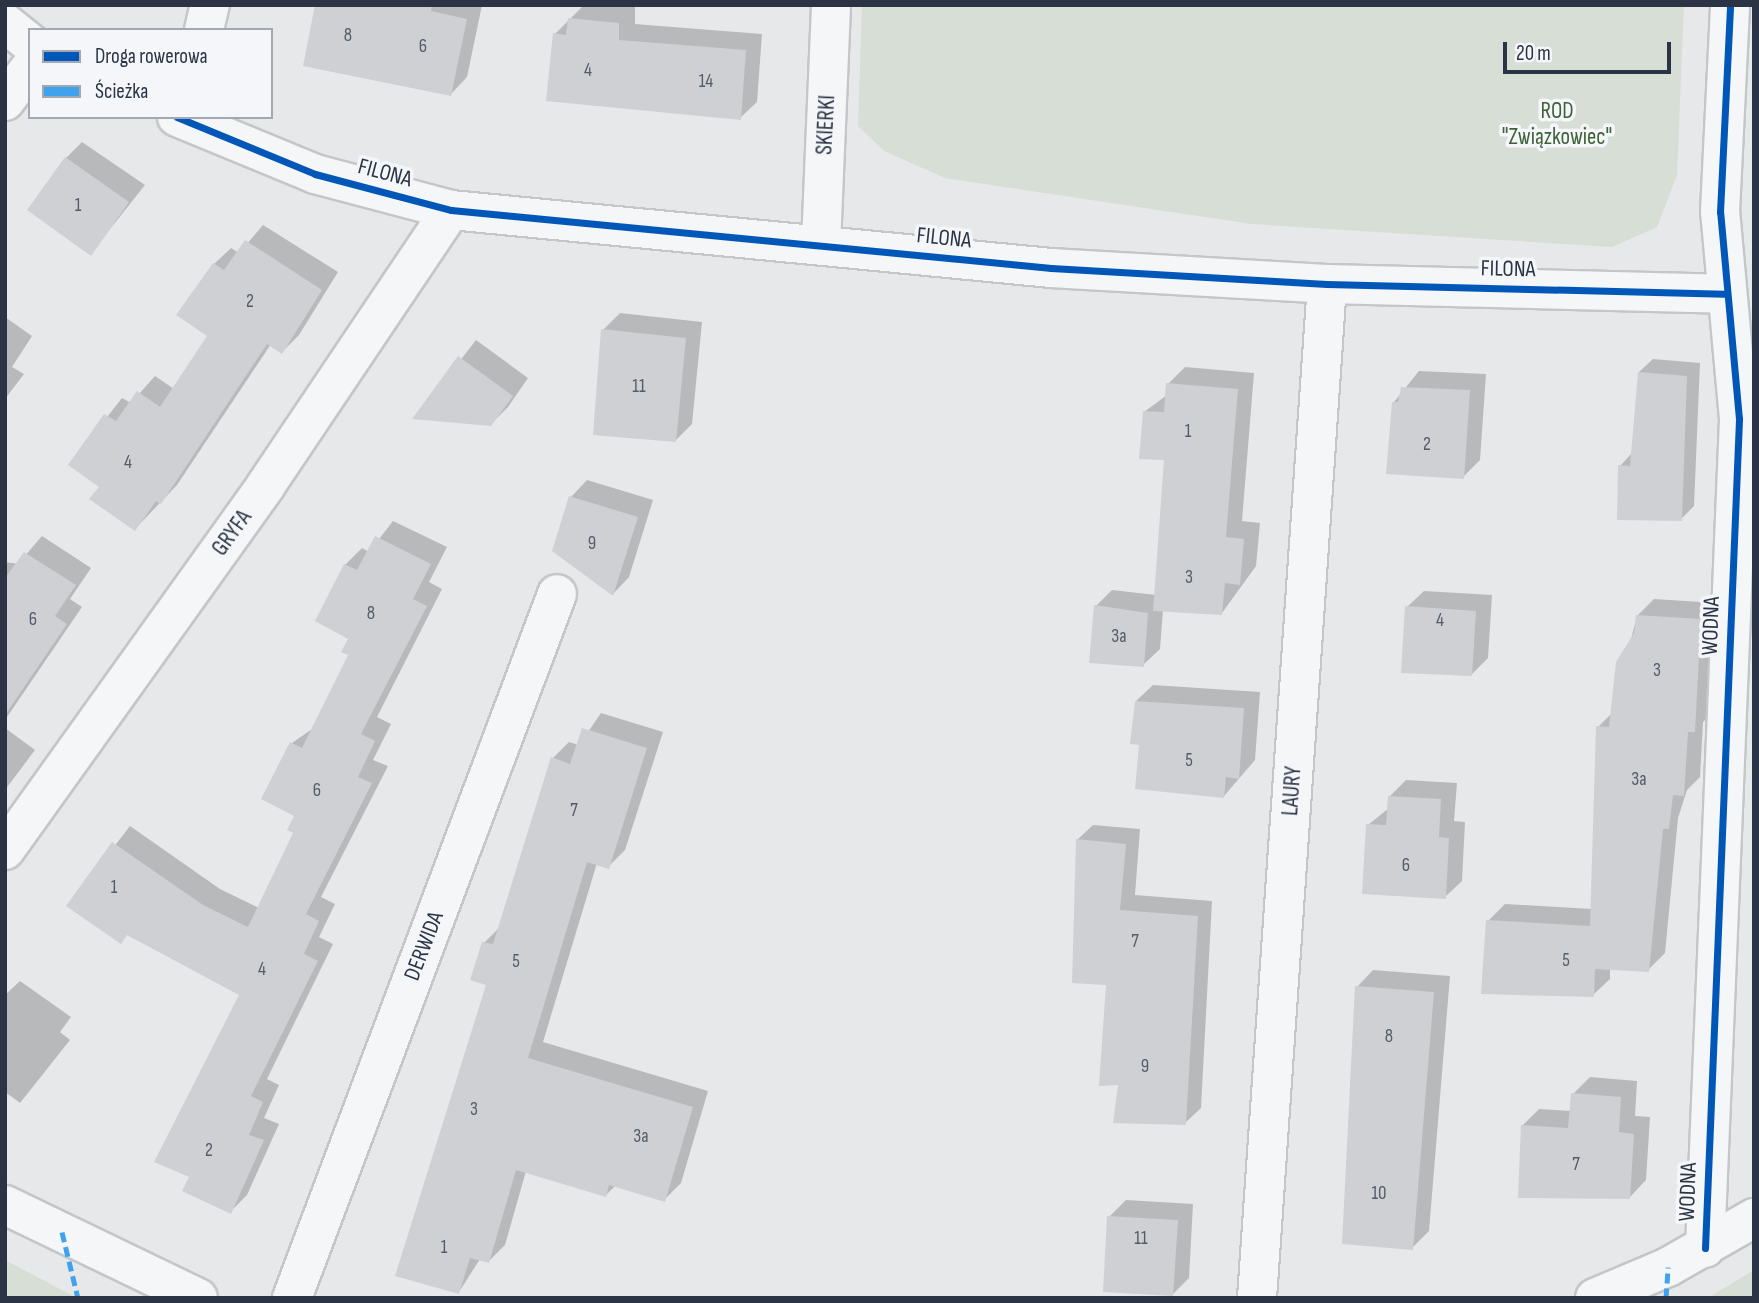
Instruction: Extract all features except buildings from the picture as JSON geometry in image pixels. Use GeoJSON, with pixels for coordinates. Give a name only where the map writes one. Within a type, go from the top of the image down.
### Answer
{"type":"FeatureCollection","features":[{"type":"Feature","properties":{"kind":"street"},"geometry":{"type":"LineString","coordinates":[[204,28],[210,5]]}},
{"type":"Feature","properties":{"kind":"street","name":"SKIERKI"},"geometry":{"type":"LineString","coordinates":[[821,245],[831,5]]}},
{"type":"Feature","properties":{"kind":"street","name":"WODNA"},"geometry":{"type":"LineString","coordinates":[[1704,1248],[1739,419],[1724,294],[1721,169],[1730,5]]}},
{"type":"Feature","properties":{"kind":"street"},"geometry":{"type":"LineString","coordinates":[[5,23],[28,41]]}},
{"type":"Feature","properties":{"kind":"street"},"geometry":{"type":"LineString","coordinates":[[5,101],[28,71]]}},
{"type":"Feature","properties":{"kind":"street","name":"FILONA"},"geometry":{"type":"LineString","coordinates":[[182,119],[315,174],[451,210],[1051,268],[1327,284],[1724,294]]}},
{"type":"Feature","properties":{"kind":"street","name":"GRYFA"},"geometry":{"type":"LineString","coordinates":[[5,850],[266,485],[451,210]]}},
{"type":"Feature","properties":{"kind":"street","name":"LAURY"},"geometry":{"type":"LineString","coordinates":[[1258,1298],[1327,284]]}},
{"type":"Feature","properties":{"kind":"street","name":"DERWIDA"},"geometry":{"type":"LineString","coordinates":[[292,1298],[557,593]]}},
{"type":"Feature","properties":{"kind":"street"},"geometry":{"type":"LineString","coordinates":[[5,1205],[198,1298]]}},
{"type":"Feature","properties":{"kind":"street"},"geometry":{"type":"LineString","coordinates":[[1595,1298],[1704,1248],[1754,1218]]}},
{"type":"Feature","properties":{"kind":"green space","name":"ROD \"Związkowiec\""},"geometry":{"type":"Polygon","coordinates":[[[862,5],[1684,5],[1677,175],[1657,227],[1612,247],[1252,224],[945,178],[884,151],[858,126],[862,5]]]}},
{"type":"Feature","properties":{"kind":"green space"},"geometry":{"type":"Polygon","coordinates":[[[5,1260],[77,1298],[5,1298],[5,1260]]]}},
{"type":"Feature","properties":{"kind":"green space"},"geometry":{"type":"Polygon","coordinates":[[[1754,1270],[1754,1298],[1708,1298],[1754,1270]]]}},
{"type":"Feature","properties":{"kind":"marked path"},"geometry":{"type":"LineString","coordinates":[[62,1232],[78,1298]]}},
{"type":"Feature","properties":{"kind":"marked path"},"geometry":{"type":"LineString","coordinates":[[1666,1298],[1668,1267]]}},
{"type":"Feature","properties":{"kind":"cycle path"},"geometry":{"type":"LineString","coordinates":[[1705,1248],[1739,419],[1720,212],[1730,5]]}},
{"type":"Feature","properties":{"kind":"cycle path"},"geometry":{"type":"LineString","coordinates":[[182,119],[315,174],[451,210],[1051,268],[1327,284],[1724,294]]}}]}
